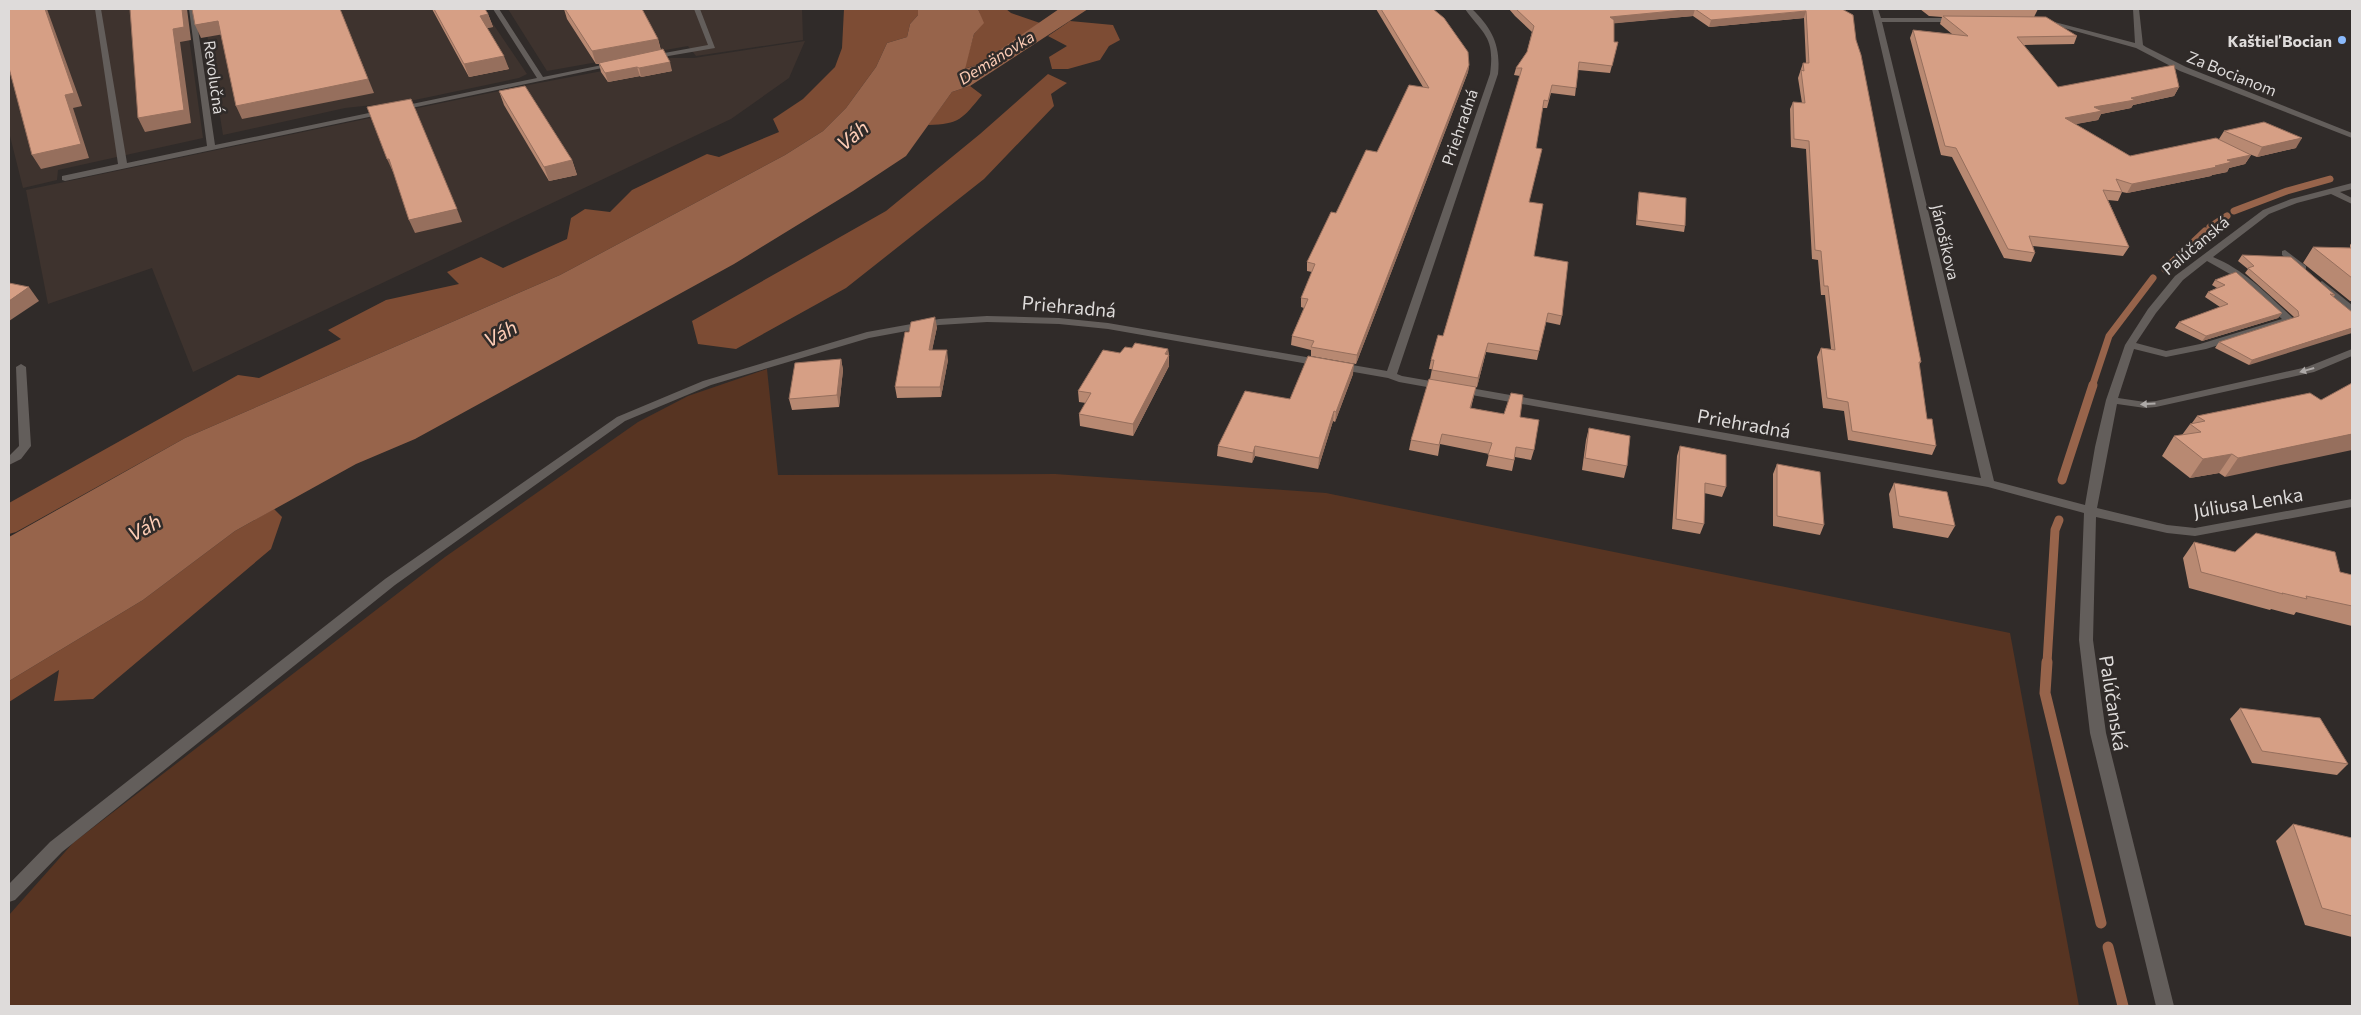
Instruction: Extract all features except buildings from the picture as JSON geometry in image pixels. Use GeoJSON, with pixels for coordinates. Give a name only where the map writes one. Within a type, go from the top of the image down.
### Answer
{"type":"FeatureCollection","features":[{"type":"Feature","properties":{"kind":"street"},"geometry":{"type":"LineString","coordinates":[[98,9],[123,166]]}},
{"type":"Feature","properties":{"kind":"street","name":"Revolučná"},"geometry":{"type":"LineString","coordinates":[[192,9],[211,148]]}},
{"type":"Feature","properties":{"kind":"street"},"geometry":{"type":"LineString","coordinates":[[496,9],[540,79]]}},
{"type":"Feature","properties":{"kind":"street"},"geometry":{"type":"LineString","coordinates":[[636,61],[712,46],[697,9]]}},
{"type":"Feature","properties":{"kind":"street","name":"Priehradná"},"geometry":{"type":"LineString","coordinates":[[1391,375],[1494,74],[1496,57],[1492,37],[1488,29],[1468,9]]}},
{"type":"Feature","properties":{"kind":"street","name":"Jánošíkova"},"geometry":{"type":"LineString","coordinates":[[1875,9],[1988,483]]}},
{"type":"Feature","properties":{"kind":"street"},"geometry":{"type":"LineString","coordinates":[[2136,9],[2139,46]]}},
{"type":"Feature","properties":{"kind":"street"},"geometry":{"type":"LineString","coordinates":[[1878,20],[1967,20]]}},
{"type":"Feature","properties":{"kind":"street","name":"Za Bocianom"},"geometry":{"type":"LineString","coordinates":[[2035,21],[2049,22],[2139,46],[2183,69],[2352,136]]}},
{"type":"Feature","properties":{"kind":"street"},"geometry":{"type":"LineString","coordinates":[[65,178],[540,79],[626,63]]}},
{"type":"Feature","properties":{"kind":"street","name":"Palúčanská"},"geometry":{"type":"LineString","coordinates":[[2165,1006],[2098,733],[2086,640],[2090,511],[2101,447],[2112,400],[2130,345],[2152,311],[2179,278],[2266,212],[2352,186]]}},
{"type":"Feature","properties":{"kind":"street"},"geometry":{"type":"LineString","coordinates":[[2332,191],[2352,201]]}},
{"type":"Feature","properties":{"kind":"street"},"geometry":{"type":"LineString","coordinates":[[2285,252],[2352,310]]}},
{"type":"Feature","properties":{"kind":"street"},"geometry":{"type":"LineString","coordinates":[[2130,345],[2166,354],[2202,347],[2289,320],[2239,274],[2221,262],[2206,257]]}},
{"type":"Feature","properties":{"kind":"street","name":"Priehradná"},"geometry":{"type":"LineString","coordinates":[[9,895],[56,847],[390,582],[621,419],[666,399],[747,370],[867,335],[896,329],[954,320],[1012,319],[1108,326],[1988,483],[2090,511]]}},
{"type":"Feature","properties":{"kind":"street"},"geometry":{"type":"LineString","coordinates":[[2112,400],[2146,405],[2156,404],[2310,370],[2352,352]]}},
{"type":"Feature","properties":{"kind":"street"},"geometry":{"type":"LineString","coordinates":[[9,461],[17,456],[25,446],[21,367]]}},
{"type":"Feature","properties":{"kind":"street","name":"Júliusa Lenka"},"geometry":{"type":"LineString","coordinates":[[2090,511],[2145,525],[2195,532],[2352,503]]}},
{"type":"Feature","properties":{"kind":"shaded area"},"geometry":{"type":"Polygon","coordinates":[[[9,9],[185,9],[203,138],[58,170],[57,180],[23,188],[9,132],[9,9]]]}},
{"type":"Feature","properties":{"kind":"shaded area"},"geometry":{"type":"Polygon","coordinates":[[[203,9],[483,9],[527,74],[519,78],[410,101],[345,108],[223,135],[203,9]]]}},
{"type":"Feature","properties":{"kind":"shaded area"},"geometry":{"type":"Polygon","coordinates":[[[508,9],[802,9],[803,40],[696,56],[688,46],[547,71],[508,9]]]}},
{"type":"Feature","properties":{"kind":"shaded area"},"geometry":{"type":"Polygon","coordinates":[[[844,9],[918,9],[918,15],[910,24],[907,37],[887,43],[876,67],[846,108],[823,131],[785,155],[560,275],[185,438],[16,532],[9,534],[9,503],[238,375],[259,378],[341,339],[328,330],[386,300],[459,284],[447,272],[481,257],[503,268],[567,239],[571,218],[585,209],[610,212],[632,190],[707,154],[719,157],[779,132],[773,119],[803,99],[835,67],[842,48],[844,9]]]}},
{"type":"Feature","properties":{"kind":"shaded area"},"geometry":{"type":"Polygon","coordinates":[[[978,9],[1006,9],[1011,13],[1040,23],[979,64],[964,69],[974,34],[983,23],[978,9]]]}},
{"type":"Feature","properties":{"kind":"shaded area"},"geometry":{"type":"Polygon","coordinates":[[[1070,21],[1113,25],[1120,40],[1109,46],[1100,60],[1068,69],[1052,69],[1049,57],[1067,46],[1048,36],[1070,21]]]}},
{"type":"Feature","properties":{"kind":"shaded area"},"geometry":{"type":"Polygon","coordinates":[[[805,41],[789,78],[731,119],[193,372],[152,268],[48,304],[26,190],[523,86],[671,58],[694,58],[805,41]]]}},
{"type":"Feature","properties":{"kind":"shaded area"},"geometry":{"type":"Polygon","coordinates":[[[1048,74],[1067,83],[1051,94],[1054,106],[984,179],[846,288],[736,349],[698,344],[692,321],[886,211],[980,134],[1048,74]]]}},
{"type":"Feature","properties":{"kind":"shaded area"},"geometry":{"type":"Polygon","coordinates":[[[970,86],[982,95],[965,115],[947,123],[928,125],[952,92],[970,86]]]}},
{"type":"Feature","properties":{"kind":"shaded area"},"geometry":{"type":"Polygon","coordinates":[[[767,369],[778,475],[1055,474],[1326,493],[2010,633],[2079,1006],[9,1006],[9,915],[73,843],[445,557],[638,422],[688,396],[767,369]]]}},
{"type":"Feature","properties":{"kind":"shaded area"},"geometry":{"type":"Polygon","coordinates":[[[274,509],[282,517],[271,549],[93,699],[54,701],[59,670],[9,702],[9,681],[143,600],[235,531],[274,509]]]}},
{"type":"Feature","properties":{"kind":"water"},"geometry":{"type":"Polygon","coordinates":[[[918,9],[978,9],[984,23],[974,34],[965,69],[979,64],[1059,9],[1088,9],[970,86],[952,92],[906,156],[853,191],[734,264],[415,439],[356,464],[235,531],[143,600],[9,681],[9,537],[185,438],[560,275],[785,155],[823,131],[846,108],[876,67],[887,43],[907,37],[910,24],[918,15],[918,9]]]}},
{"type":"Feature","properties":{"kind":"waterway"},"geometry":{"type":"LineString","coordinates":[[2234,211],[2287,191],[2330,179]]}},
{"type":"Feature","properties":{"kind":"waterway"},"geometry":{"type":"LineString","coordinates":[[2210,227],[2227,216]]}},
{"type":"Feature","properties":{"kind":"waterway"},"geometry":{"type":"LineString","coordinates":[[2165,269],[2205,231]]}},
{"type":"Feature","properties":{"kind":"waterway"},"geometry":{"type":"LineString","coordinates":[[2092,387],[2109,336],[2153,278]]}},
{"type":"Feature","properties":{"kind":"waterway"},"geometry":{"type":"LineString","coordinates":[[2062,480],[2093,385]]}},
{"type":"Feature","properties":{"kind":"waterway"},"geometry":{"type":"LineString","coordinates":[[2047,663],[2055,530],[2059,520]]}},
{"type":"Feature","properties":{"kind":"waterway"},"geometry":{"type":"LineString","coordinates":[[2047,662],[2045,693],[2101,923]]}},
{"type":"Feature","properties":{"kind":"waterway"},"geometry":{"type":"LineString","coordinates":[[2108,947],[2123,1006]]}},
{"type":"Feature","properties":{"kind":"place","name":"Kaštieľ Bocian"},"geometry":{"type":"Point","coordinates":[2342,40]}},
{"type":"Feature","properties":{"kind":"water label","name":"Demänovka"},"geometry":{"type":"Point","coordinates":[996,57]}},
{"type":"Feature","properties":{"kind":"water label","name":"Váh"},"geometry":{"type":"Point","coordinates":[852,135]}},
{"type":"Feature","properties":{"kind":"water label","name":"Váh"},"geometry":{"type":"Point","coordinates":[500,333]}},
{"type":"Feature","properties":{"kind":"water label","name":"Váh"},"geometry":{"type":"Point","coordinates":[144,527]}}]}
